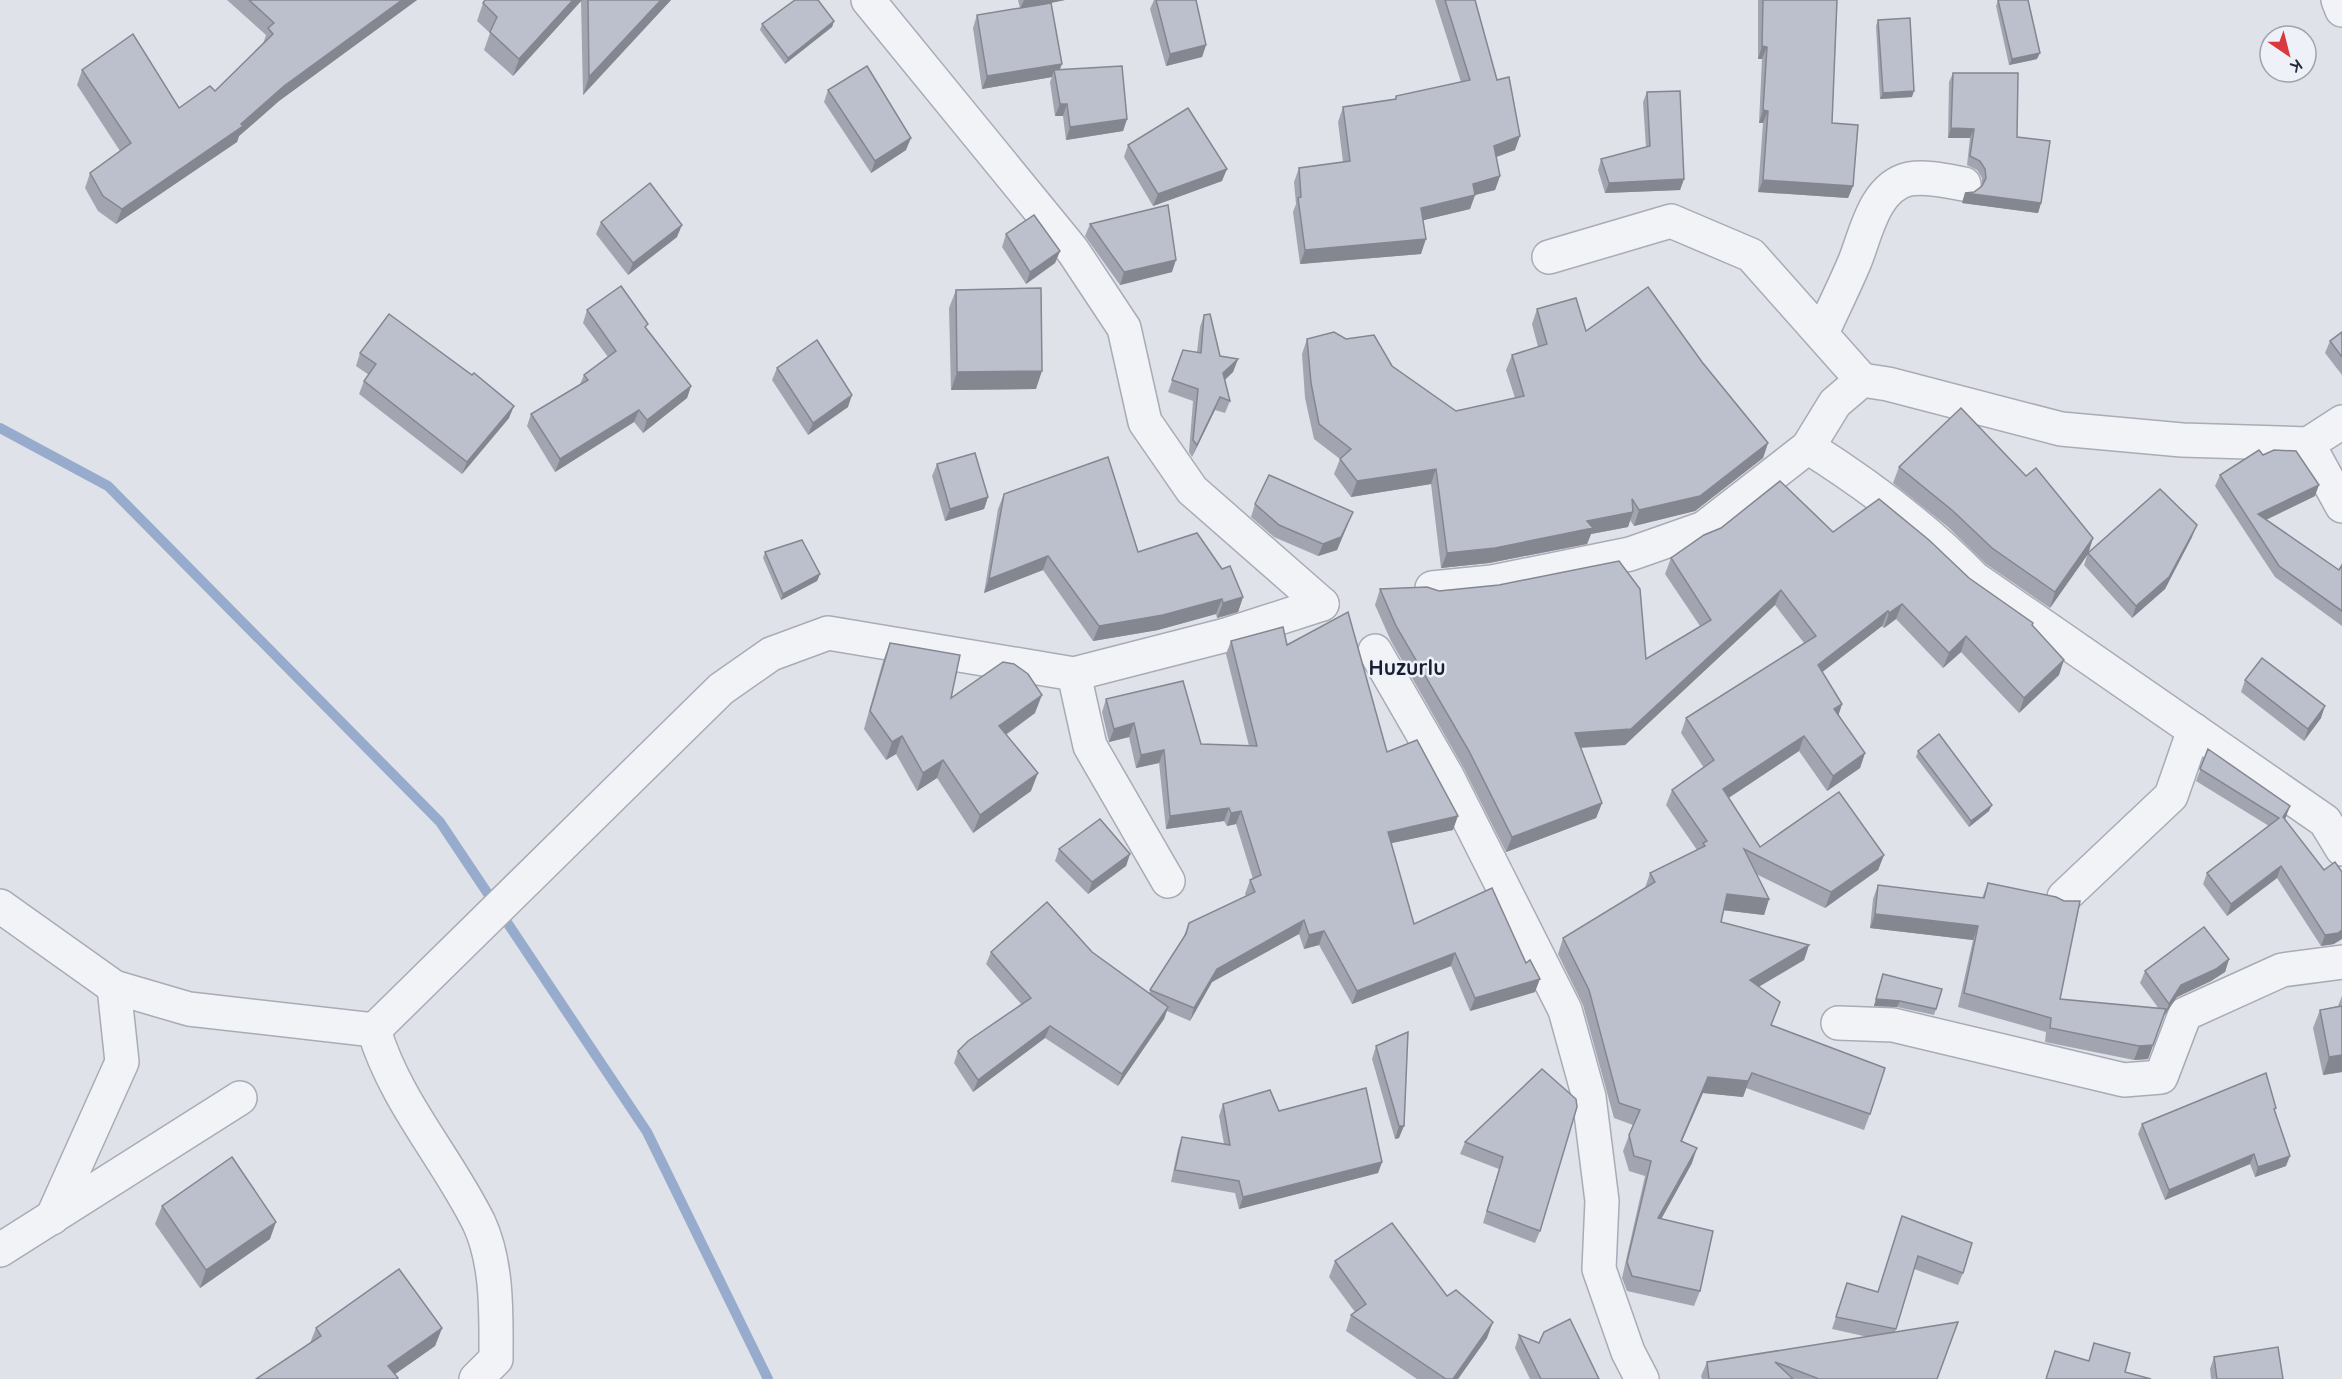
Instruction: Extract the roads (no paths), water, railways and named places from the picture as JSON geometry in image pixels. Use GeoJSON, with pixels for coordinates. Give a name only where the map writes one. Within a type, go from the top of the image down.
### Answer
{"type":"FeatureCollection","features":[{"type":"Feature","properties":{"kind":"street"},"geometry":{"type":"LineString","coordinates":[[374,1030],[721,689],[771,654],[828,633],[1074,674],[1226,635],[1322,604],[1192,490],[1144,422],[1124,328],[1080,260],[868,0]]}},
{"type":"Feature","properties":{"kind":"street"},"geometry":{"type":"LineString","coordinates":[[2338,0],[2342,10]]}},
{"type":"Feature","properties":{"kind":"street"},"geometry":{"type":"LineString","coordinates":[[1822,333],[1855,260],[1869,219],[1889,190],[1908,179],[1939,179],[1964,184]]}},
{"type":"Feature","properties":{"kind":"street"},"geometry":{"type":"LineString","coordinates":[[1549,256],[1671,221],[1751,255],[1862,380],[1888,384],[2061,429],[2182,440],[2308,444],[2342,422]]}},
{"type":"Feature","properties":{"kind":"street"},"geometry":{"type":"LineString","coordinates":[[1432,588],[1492,582],[1630,554],[1704,528],[1808,447],[1835,403],[1862,380]]}},
{"type":"Feature","properties":{"kind":"street"},"geometry":{"type":"LineString","coordinates":[[2308,444],[2342,506]]}},
{"type":"Feature","properties":{"kind":"street"},"geometry":{"type":"LineString","coordinates":[[1808,447],[1869,486],[1940,543],[1974,578],[2325,821],[2342,849]]}},
{"type":"Feature","properties":{"kind":"street"},"geometry":{"type":"LineString","coordinates":[[1375,651],[1447,776],[1565,1010],[1589,1097],[1602,1201],[1599,1269],[1628,1352],[1642,1379]]}},
{"type":"Feature","properties":{"kind":"street"},"geometry":{"type":"LineString","coordinates":[[1074,674],[1090,746],[1168,881]]}},
{"type":"Feature","properties":{"kind":"street"},"geometry":{"type":"LineString","coordinates":[[2064,897],[2171,796],[2194,730]]}},
{"type":"Feature","properties":{"kind":"street"},"geometry":{"type":"LineString","coordinates":[[0,907],[114,987],[189,1009],[374,1030]]}},
{"type":"Feature","properties":{"kind":"street"},"geometry":{"type":"LineString","coordinates":[[1838,1023],[1893,1025],[2124,1080],[2162,1077],[2186,1014],[2282,970],[2342,962]]}},
{"type":"Feature","properties":{"kind":"street"},"geometry":{"type":"LineString","coordinates":[[52,1218],[122,1062],[114,987]]}},
{"type":"Feature","properties":{"kind":"street"},"geometry":{"type":"LineString","coordinates":[[374,1030],[383,1061],[480,1225],[496,1288],[496,1359],[476,1379]]}},
{"type":"Feature","properties":{"kind":"street"},"geometry":{"type":"LineString","coordinates":[[0,1250],[240,1098]]}},
{"type":"Feature","properties":{"kind":"waterway"},"geometry":{"type":"LineString","coordinates":[[0,428],[108,486],[440,822],[647,1132],[768,1379]]}},
{"type":"Feature","properties":{"kind":"district","name":"Huzurlu"},"geometry":{"type":"Point","coordinates":[1407,667]}}]}
